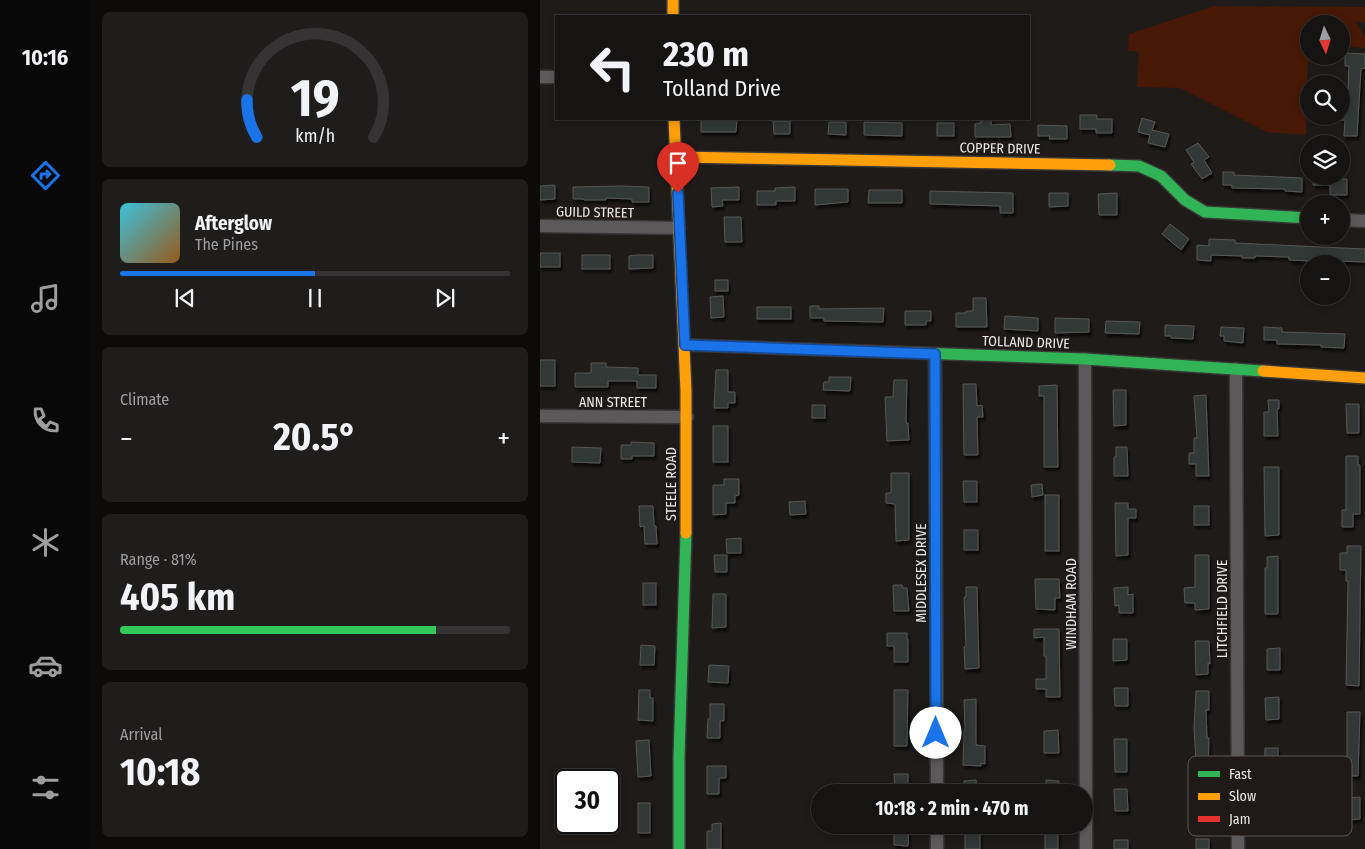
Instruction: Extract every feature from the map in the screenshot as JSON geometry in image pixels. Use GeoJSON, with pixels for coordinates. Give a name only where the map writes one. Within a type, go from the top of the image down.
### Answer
{"type":"FeatureCollection","features":[{"type":"Feature","properties":{"kind":"street"},"geometry":{"type":"LineString","coordinates":[[673,0],[673,15]]}},
{"type":"Feature","properties":{"kind":"street"},"geometry":{"type":"LineString","coordinates":[[540,77],[555,77]]}},
{"type":"Feature","properties":{"kind":"street","name":"STEELE ROAD"},"geometry":{"type":"LineString","coordinates":[[674,120],[687,417],[685,594],[678,794],[678,849]]}},
{"type":"Feature","properties":{"kind":"street","name":"COPPER DRIVE"},"geometry":{"type":"LineString","coordinates":[[676,157],[1139,166],[1161,176],[1185,200],[1205,212],[1300,217]]}},
{"type":"Feature","properties":{"kind":"street"},"geometry":{"type":"LineString","coordinates":[[1350,220],[1365,221]]}},
{"type":"Feature","properties":{"kind":"street","name":"GUILD STREET"},"geometry":{"type":"LineString","coordinates":[[540,226],[680,228]]}},
{"type":"Feature","properties":{"kind":"street","name":"TOLLAND DRIVE"},"geometry":{"type":"LineString","coordinates":[[685,345],[1085,359],[1365,378]]}},
{"type":"Feature","properties":{"kind":"street","name":"MIDDLESEX DRIVE"},"geometry":{"type":"LineString","coordinates":[[935,354],[937,784]]}},
{"type":"Feature","properties":{"kind":"street","name":"WINDHAM ROAD"},"geometry":{"type":"LineString","coordinates":[[1085,359],[1086,849]]}},
{"type":"Feature","properties":{"kind":"street","name":"LITCHFIELD DRIVE"},"geometry":{"type":"LineString","coordinates":[[1236,369],[1238,756]]}},
{"type":"Feature","properties":{"kind":"street","name":"ANN STREET"},"geometry":{"type":"LineString","coordinates":[[540,416],[687,417]]}},
{"type":"Feature","properties":{"kind":"street"},"geometry":{"type":"LineString","coordinates":[[937,834],[937,849]]}},
{"type":"Feature","properties":{"kind":"street","name":"LITCHFIELD DRIVE"},"geometry":{"type":"LineString","coordinates":[[1238,836],[1238,849]]}},
{"type":"Feature","properties":{"kind":"shaded area"},"geometry":{"type":"Polygon","coordinates":[[[1214,6],[1365,7],[1365,22],[1356,22],[1365,37],[1365,48],[1350,47],[1350,15],[1300,15],[1300,65],[1308,65],[1308,75],[1300,75],[1300,125],[1306,125],[1306,135],[1267,132],[1180,88],[1137,87],[1139,52],[1128,51],[1129,34],[1214,6]]]}},
{"type":"Feature","properties":{"kind":"building"},"geometry":{"type":"Polygon","coordinates":[[[1350,53],[1365,54],[1365,68],[1361,69],[1357,136],[1344,135],[1345,125],[1350,125],[1350,75],[1349,66],[1345,66],[1350,65],[1350,53]]]}},
{"type":"Feature","properties":{"kind":"building"},"geometry":{"type":"Polygon","coordinates":[[[1080,115],[1097,115],[1097,119],[1112,119],[1112,133],[1096,133],[1096,129],[1080,129],[1080,115]]]}},
{"type":"Feature","properties":{"kind":"building"},"geometry":{"type":"Polygon","coordinates":[[[1142,118],[1155,122],[1152,130],[1169,134],[1165,147],[1148,143],[1150,135],[1138,132],[1142,118]]]}},
{"type":"Feature","properties":{"kind":"building"},"geometry":{"type":"Polygon","coordinates":[[[701,120],[737,120],[736,132],[701,132],[701,120]]]}},
{"type":"Feature","properties":{"kind":"building"},"geometry":{"type":"Polygon","coordinates":[[[981,120],[991,120],[991,125],[1010,124],[1011,137],[975,137],[975,124],[981,123],[981,120]]]}},
{"type":"Feature","properties":{"kind":"building"},"geometry":{"type":"Polygon","coordinates":[[[773,121],[790,121],[790,134],[774,134],[773,121]]]}},
{"type":"Feature","properties":{"kind":"building"},"geometry":{"type":"Polygon","coordinates":[[[829,122],[846,122],[846,135],[828,134],[829,122]]]}},
{"type":"Feature","properties":{"kind":"building"},"geometry":{"type":"Polygon","coordinates":[[[864,122],[902,123],[902,136],[864,135],[864,122]]]}},
{"type":"Feature","properties":{"kind":"building"},"geometry":{"type":"Polygon","coordinates":[[[937,123],[954,123],[954,136],[937,136],[937,123]]]}},
{"type":"Feature","properties":{"kind":"building"},"geometry":{"type":"Polygon","coordinates":[[[1038,125],[1067,126],[1067,139],[1049,139],[1050,136],[1038,136],[1038,125]]]}},
{"type":"Feature","properties":{"kind":"building"},"geometry":{"type":"Polygon","coordinates":[[[1198,143],[1209,157],[1204,160],[1212,173],[1202,179],[1191,164],[1194,162],[1186,150],[1198,143]]]}},
{"type":"Feature","properties":{"kind":"building"},"geometry":{"type":"Polygon","coordinates":[[[1223,172],[1234,172],[1234,175],[1300,178],[1302,192],[1285,191],[1285,189],[1232,188],[1232,185],[1223,185],[1223,172]]]}},
{"type":"Feature","properties":{"kind":"building"},"geometry":{"type":"Polygon","coordinates":[[[555,185],[555,199],[540,200],[540,186],[555,185]]]}},
{"type":"Feature","properties":{"kind":"building"},"geometry":{"type":"Polygon","coordinates":[[[1330,185],[1347,185],[1347,195],[1330,195],[1330,185]]]}},
{"type":"Feature","properties":{"kind":"building"},"geometry":{"type":"Polygon","coordinates":[[[573,187],[649,187],[649,202],[632,202],[632,199],[573,199],[573,187]]]}},
{"type":"Feature","properties":{"kind":"building"},"geometry":{"type":"Polygon","coordinates":[[[739,187],[739,200],[722,200],[723,206],[712,207],[711,188],[739,187]]]}},
{"type":"Feature","properties":{"kind":"building"},"geometry":{"type":"Polygon","coordinates":[[[795,187],[795,201],[776,201],[776,205],[757,205],[757,191],[775,191],[775,188],[795,187]]]}},
{"type":"Feature","properties":{"kind":"building"},"geometry":{"type":"Polygon","coordinates":[[[815,189],[848,189],[848,202],[815,205],[815,189]]]}},
{"type":"Feature","properties":{"kind":"building"},"geometry":{"type":"Polygon","coordinates":[[[869,190],[902,190],[902,203],[868,203],[869,190]]]}},
{"type":"Feature","properties":{"kind":"building"},"geometry":{"type":"Polygon","coordinates":[[[930,191],[1013,193],[1013,213],[1000,213],[1000,206],[930,204],[930,191]]]}},
{"type":"Feature","properties":{"kind":"building"},"geometry":{"type":"Polygon","coordinates":[[[1049,193],[1068,193],[1068,206],[1049,207],[1049,193]]]}},
{"type":"Feature","properties":{"kind":"building"},"geometry":{"type":"Polygon","coordinates":[[[1117,193],[1117,215],[1099,215],[1098,194],[1117,193]]]}},
{"type":"Feature","properties":{"kind":"building"},"geometry":{"type":"Polygon","coordinates":[[[724,217],[741,217],[742,242],[725,242],[724,217]]]}},
{"type":"Feature","properties":{"kind":"building"},"geometry":{"type":"Polygon","coordinates":[[[1170,224],[1189,239],[1181,250],[1162,234],[1170,224]]]}},
{"type":"Feature","properties":{"kind":"building"},"geometry":{"type":"Polygon","coordinates":[[[1209,239],[1235,240],[1235,243],[1365,249],[1365,262],[1350,262],[1350,255],[1300,255],[1300,260],[1289,260],[1289,257],[1255,256],[1255,258],[1242,258],[1242,256],[1211,255],[1211,261],[1197,260],[1197,245],[1209,246],[1209,239]]]}},
{"type":"Feature","properties":{"kind":"building"},"geometry":{"type":"Polygon","coordinates":[[[540,253],[560,253],[560,267],[540,267],[540,253]]]}},
{"type":"Feature","properties":{"kind":"building"},"geometry":{"type":"Polygon","coordinates":[[[582,255],[610,255],[610,269],[582,269],[582,255]]]}},
{"type":"Feature","properties":{"kind":"building"},"geometry":{"type":"Polygon","coordinates":[[[653,255],[653,268],[629,269],[629,256],[653,255]]]}},
{"type":"Feature","properties":{"kind":"building"},"geometry":{"type":"Polygon","coordinates":[[[715,280],[728,280],[728,291],[715,291],[715,280]]]}},
{"type":"Feature","properties":{"kind":"building"},"geometry":{"type":"Polygon","coordinates":[[[723,296],[724,317],[711,318],[710,297],[723,296]]]}},
{"type":"Feature","properties":{"kind":"building"},"geometry":{"type":"Polygon","coordinates":[[[973,298],[986,298],[987,327],[956,327],[956,313],[973,311],[973,298]]]}},
{"type":"Feature","properties":{"kind":"building"},"geometry":{"type":"Polygon","coordinates":[[[810,306],[819,306],[819,309],[884,308],[883,322],[824,321],[824,318],[810,318],[810,306]]]}},
{"type":"Feature","properties":{"kind":"building"},"geometry":{"type":"Polygon","coordinates":[[[757,307],[791,307],[791,319],[757,319],[757,307]]]}},
{"type":"Feature","properties":{"kind":"building"},"geometry":{"type":"Polygon","coordinates":[[[905,311],[931,311],[931,321],[926,321],[926,325],[905,325],[905,311]]]}},
{"type":"Feature","properties":{"kind":"building"},"geometry":{"type":"Polygon","coordinates":[[[1005,316],[1038,318],[1038,331],[1004,329],[1005,316]]]}},
{"type":"Feature","properties":{"kind":"building"},"geometry":{"type":"Polygon","coordinates":[[[1055,318],[1089,319],[1089,332],[1055,333],[1055,318]]]}},
{"type":"Feature","properties":{"kind":"building"},"geometry":{"type":"Polygon","coordinates":[[[1106,321],[1140,322],[1139,334],[1105,333],[1106,321]]]}},
{"type":"Feature","properties":{"kind":"building"},"geometry":{"type":"Polygon","coordinates":[[[1165,325],[1194,326],[1193,339],[1165,336],[1165,325]]]}},
{"type":"Feature","properties":{"kind":"building"},"geometry":{"type":"Polygon","coordinates":[[[1221,327],[1244,328],[1243,343],[1224,341],[1224,336],[1220,336],[1221,327]]]}},
{"type":"Feature","properties":{"kind":"building"},"geometry":{"type":"Polygon","coordinates":[[[1264,327],[1282,328],[1282,332],[1345,334],[1344,348],[1321,347],[1321,345],[1277,344],[1277,340],[1264,340],[1264,327]]]}},
{"type":"Feature","properties":{"kind":"building"},"geometry":{"type":"Polygon","coordinates":[[[540,360],[555,360],[555,386],[540,386],[540,360]]]}},
{"type":"Feature","properties":{"kind":"building"},"geometry":{"type":"Polygon","coordinates":[[[591,363],[606,363],[606,367],[638,368],[638,375],[656,375],[656,388],[637,388],[637,381],[608,381],[608,387],[575,387],[575,373],[591,373],[591,363]]]}},
{"type":"Feature","properties":{"kind":"building"},"geometry":{"type":"Polygon","coordinates":[[[716,370],[728,370],[728,392],[735,392],[735,403],[728,403],[728,408],[714,408],[716,370]]]}},
{"type":"Feature","properties":{"kind":"building"},"geometry":{"type":"Polygon","coordinates":[[[829,377],[851,377],[850,391],[823,390],[824,382],[829,382],[829,377]]]}},
{"type":"Feature","properties":{"kind":"building"},"geometry":{"type":"Polygon","coordinates":[[[894,380],[907,380],[906,423],[908,423],[909,440],[887,441],[885,397],[893,397],[894,380]]]}},
{"type":"Feature","properties":{"kind":"building"},"geometry":{"type":"Polygon","coordinates":[[[963,384],[976,384],[977,406],[982,405],[983,417],[977,417],[978,455],[964,455],[963,384]]]}},
{"type":"Feature","properties":{"kind":"building"},"geometry":{"type":"Polygon","coordinates":[[[1057,385],[1058,467],[1044,467],[1044,396],[1039,396],[1039,386],[1057,385]]]}},
{"type":"Feature","properties":{"kind":"building"},"geometry":{"type":"Polygon","coordinates":[[[1113,390],[1126,390],[1126,425],[1114,426],[1113,390]]]}},
{"type":"Feature","properties":{"kind":"building"},"geometry":{"type":"Polygon","coordinates":[[[1206,395],[1209,476],[1196,476],[1196,464],[1189,464],[1189,453],[1194,453],[1194,438],[1197,438],[1194,396],[1206,395]]]}},
{"type":"Feature","properties":{"kind":"building"},"geometry":{"type":"Polygon","coordinates":[[[1268,400],[1279,400],[1279,409],[1277,409],[1278,436],[1264,436],[1264,412],[1269,412],[1268,400]]]}},
{"type":"Feature","properties":{"kind":"building"},"geometry":{"type":"Polygon","coordinates":[[[1346,404],[1359,404],[1359,433],[1347,433],[1346,404]]]}},
{"type":"Feature","properties":{"kind":"building"},"geometry":{"type":"Polygon","coordinates":[[[812,405],[825,405],[825,418],[812,418],[812,405]]]}},
{"type":"Feature","properties":{"kind":"building"},"geometry":{"type":"Polygon","coordinates":[[[713,426],[728,426],[728,462],[713,462],[713,426]]]}},
{"type":"Feature","properties":{"kind":"building"},"geometry":{"type":"Polygon","coordinates":[[[631,442],[654,443],[654,456],[632,456],[632,459],[621,459],[621,445],[631,445],[631,442]]]}},
{"type":"Feature","properties":{"kind":"building"},"geometry":{"type":"Polygon","coordinates":[[[572,447],[601,448],[600,463],[572,462],[572,447]]]}},
{"type":"Feature","properties":{"kind":"building"},"geometry":{"type":"Polygon","coordinates":[[[1116,447],[1127,447],[1128,476],[1114,476],[1116,447]]]}},
{"type":"Feature","properties":{"kind":"building"},"geometry":{"type":"Polygon","coordinates":[[[1346,456],[1358,456],[1358,465],[1360,465],[1360,514],[1353,514],[1353,527],[1342,527],[1342,510],[1346,510],[1346,456]]]}},
{"type":"Feature","properties":{"kind":"building"},"geometry":{"type":"Polygon","coordinates":[[[1264,467],[1279,467],[1279,535],[1265,536],[1264,467]]]}},
{"type":"Feature","properties":{"kind":"building"},"geometry":{"type":"Polygon","coordinates":[[[891,473],[909,473],[909,540],[896,541],[895,504],[886,503],[886,493],[891,493],[891,473]]]}},
{"type":"Feature","properties":{"kind":"building"},"geometry":{"type":"Polygon","coordinates":[[[724,479],[739,479],[739,495],[735,496],[735,503],[726,503],[726,514],[713,515],[713,485],[724,485],[724,479]]]}},
{"type":"Feature","properties":{"kind":"building"},"geometry":{"type":"Polygon","coordinates":[[[963,481],[977,481],[977,502],[964,502],[963,481]]]}},
{"type":"Feature","properties":{"kind":"building"},"geometry":{"type":"Polygon","coordinates":[[[1042,484],[1043,495],[1032,497],[1031,485],[1042,484]]]}},
{"type":"Feature","properties":{"kind":"building"},"geometry":{"type":"Polygon","coordinates":[[[1045,495],[1059,495],[1059,551],[1045,551],[1045,495]]]}},
{"type":"Feature","properties":{"kind":"building"},"geometry":{"type":"Polygon","coordinates":[[[805,501],[806,514],[790,515],[789,502],[805,501]]]}},
{"type":"Feature","properties":{"kind":"building"},"geometry":{"type":"Polygon","coordinates":[[[1115,503],[1128,503],[1128,509],[1136,509],[1136,518],[1128,518],[1128,555],[1116,556],[1115,503]]]}},
{"type":"Feature","properties":{"kind":"building"},"geometry":{"type":"Polygon","coordinates":[[[639,506],[653,506],[657,544],[645,544],[644,526],[640,527],[639,506]]]}},
{"type":"Feature","properties":{"kind":"building"},"geometry":{"type":"Polygon","coordinates":[[[1194,506],[1209,506],[1209,525],[1194,525],[1194,506]]]}},
{"type":"Feature","properties":{"kind":"building"},"geometry":{"type":"Polygon","coordinates":[[[964,530],[978,530],[978,550],[964,550],[964,530]]]}},
{"type":"Feature","properties":{"kind":"building"},"geometry":{"type":"Polygon","coordinates":[[[741,538],[741,553],[727,553],[726,539],[741,538]]]}},
{"type":"Feature","properties":{"kind":"building"},"geometry":{"type":"Polygon","coordinates":[[[1347,546],[1361,546],[1359,686],[1346,685],[1348,581],[1346,581],[1346,570],[1340,570],[1340,553],[1347,553],[1347,546]]]}},
{"type":"Feature","properties":{"kind":"building"},"geometry":{"type":"Polygon","coordinates":[[[714,555],[727,555],[727,572],[715,572],[714,555]]]}},
{"type":"Feature","properties":{"kind":"building"},"geometry":{"type":"Polygon","coordinates":[[[1195,555],[1209,555],[1209,609],[1195,610],[1195,603],[1185,603],[1184,588],[1195,587],[1195,555]]]}},
{"type":"Feature","properties":{"kind":"building"},"geometry":{"type":"Polygon","coordinates":[[[1278,556],[1278,614],[1265,614],[1265,568],[1267,568],[1267,557],[1278,556]]]}},
{"type":"Feature","properties":{"kind":"building"},"geometry":{"type":"Polygon","coordinates":[[[1035,579],[1059,579],[1060,598],[1055,598],[1055,610],[1036,609],[1035,579]]]}},
{"type":"Feature","properties":{"kind":"building"},"geometry":{"type":"Polygon","coordinates":[[[643,583],[656,583],[656,605],[643,605],[643,583]]]}},
{"type":"Feature","properties":{"kind":"building"},"geometry":{"type":"Polygon","coordinates":[[[893,585],[902,585],[903,588],[907,588],[909,611],[894,611],[893,585]]]}},
{"type":"Feature","properties":{"kind":"building"},"geometry":{"type":"Polygon","coordinates":[[[966,587],[977,587],[979,668],[965,669],[964,597],[966,597],[966,587]]]}},
{"type":"Feature","properties":{"kind":"building"},"geometry":{"type":"Polygon","coordinates":[[[1128,587],[1128,595],[1133,594],[1133,613],[1119,613],[1119,605],[1115,606],[1114,588],[1128,587]]]}},
{"type":"Feature","properties":{"kind":"building"},"geometry":{"type":"Polygon","coordinates":[[[713,594],[726,594],[726,627],[712,628],[713,594]]]}},
{"type":"Feature","properties":{"kind":"building"},"geometry":{"type":"Polygon","coordinates":[[[1034,629],[1059,629],[1060,697],[1046,697],[1046,689],[1036,689],[1036,679],[1046,679],[1046,656],[1044,656],[1044,637],[1034,638],[1034,629]]]}},
{"type":"Feature","properties":{"kind":"building"},"geometry":{"type":"Polygon","coordinates":[[[887,633],[907,633],[908,662],[894,662],[894,646],[887,646],[887,633]]]}},
{"type":"Feature","properties":{"kind":"building"},"geometry":{"type":"Polygon","coordinates":[[[1113,639],[1127,639],[1127,660],[1113,661],[1113,639]]]}},
{"type":"Feature","properties":{"kind":"building"},"geometry":{"type":"Polygon","coordinates":[[[1195,641],[1209,641],[1210,664],[1208,663],[1208,674],[1196,675],[1195,641]]]}},
{"type":"Feature","properties":{"kind":"building"},"geometry":{"type":"Polygon","coordinates":[[[641,645],[655,646],[654,665],[640,665],[641,645]]]}},
{"type":"Feature","properties":{"kind":"building"},"geometry":{"type":"Polygon","coordinates":[[[1280,648],[1280,670],[1267,670],[1267,649],[1280,648]]]}},
{"type":"Feature","properties":{"kind":"building"},"geometry":{"type":"Polygon","coordinates":[[[709,665],[729,666],[728,683],[708,682],[709,665]]]}},
{"type":"Feature","properties":{"kind":"building"},"geometry":{"type":"Polygon","coordinates":[[[1114,688],[1128,688],[1128,706],[1115,706],[1114,688]]]}},
{"type":"Feature","properties":{"kind":"building"},"geometry":{"type":"Polygon","coordinates":[[[639,690],[650,690],[650,698],[653,698],[653,721],[638,720],[639,690]]]}},
{"type":"Feature","properties":{"kind":"building"},"geometry":{"type":"Polygon","coordinates":[[[894,690],[908,690],[907,746],[894,746],[894,690]]]}},
{"type":"Feature","properties":{"kind":"building"},"geometry":{"type":"Polygon","coordinates":[[[1196,691],[1209,691],[1209,710],[1206,710],[1208,756],[1196,756],[1194,728],[1196,691]]]}},
{"type":"Feature","properties":{"kind":"building"},"geometry":{"type":"Polygon","coordinates":[[[1279,697],[1279,719],[1266,720],[1265,698],[1279,697]]]}},
{"type":"Feature","properties":{"kind":"building"},"geometry":{"type":"Polygon","coordinates":[[[976,699],[976,745],[985,746],[985,764],[981,763],[981,766],[963,765],[964,700],[976,699]]]}},
{"type":"Feature","properties":{"kind":"building"},"geometry":{"type":"Polygon","coordinates":[[[710,704],[724,704],[724,721],[720,721],[720,738],[707,738],[710,704]]]}},
{"type":"Feature","properties":{"kind":"building"},"geometry":{"type":"Polygon","coordinates":[[[1347,712],[1360,712],[1358,776],[1352,776],[1352,756],[1347,756],[1347,712]]]}},
{"type":"Feature","properties":{"kind":"building"},"geometry":{"type":"Polygon","coordinates":[[[1058,730],[1059,753],[1044,753],[1044,731],[1058,730]]]}},
{"type":"Feature","properties":{"kind":"building"},"geometry":{"type":"Polygon","coordinates":[[[1114,739],[1127,739],[1127,772],[1115,772],[1114,739]]]}},
{"type":"Feature","properties":{"kind":"building"},"geometry":{"type":"Polygon","coordinates":[[[649,740],[651,776],[638,777],[636,741],[649,740]]]}},
{"type":"Feature","properties":{"kind":"building"},"geometry":{"type":"Polygon","coordinates":[[[1265,748],[1278,748],[1278,756],[1265,756],[1265,748]]]}},
{"type":"Feature","properties":{"kind":"building"},"geometry":{"type":"Polygon","coordinates":[[[707,766],[726,766],[726,778],[719,778],[719,794],[707,794],[707,766]]]}},
{"type":"Feature","properties":{"kind":"building"},"geometry":{"type":"Polygon","coordinates":[[[894,774],[908,774],[908,784],[895,784],[894,774]]]}},
{"type":"Feature","properties":{"kind":"building"},"geometry":{"type":"Polygon","coordinates":[[[976,780],[976,784],[964,784],[964,781],[976,780]]]}},
{"type":"Feature","properties":{"kind":"building"},"geometry":{"type":"Polygon","coordinates":[[[1046,780],[1059,781],[1059,784],[1046,784],[1046,780]]]}},
{"type":"Feature","properties":{"kind":"building"},"geometry":{"type":"Polygon","coordinates":[[[1114,789],[1127,789],[1128,811],[1115,811],[1114,789]]]}},
{"type":"Feature","properties":{"kind":"building"},"geometry":{"type":"Polygon","coordinates":[[[1360,797],[1360,819],[1352,820],[1352,798],[1360,797]]]}},
{"type":"Feature","properties":{"kind":"building"},"geometry":{"type":"Polygon","coordinates":[[[638,803],[650,803],[650,833],[638,833],[638,803]]]}},
{"type":"Feature","properties":{"kind":"building"},"geometry":{"type":"Polygon","coordinates":[[[721,823],[721,849],[707,849],[707,831],[712,831],[712,824],[721,823]]]}},
{"type":"Feature","properties":{"kind":"building"},"geometry":{"type":"Polygon","coordinates":[[[894,834],[909,834],[908,846],[894,845],[894,834]]]}},
{"type":"Feature","properties":{"kind":"building"},"geometry":{"type":"Polygon","coordinates":[[[965,834],[980,834],[980,849],[965,849],[965,834]]]}},
{"type":"Feature","properties":{"kind":"building"},"geometry":{"type":"Polygon","coordinates":[[[1045,834],[1058,834],[1058,849],[1045,849],[1045,834]]]}},
{"type":"Feature","properties":{"kind":"building"},"geometry":{"type":"Polygon","coordinates":[[[1196,839],[1209,839],[1209,849],[1196,849],[1196,839]]]}},
{"type":"Feature","properties":{"kind":"building"},"geometry":{"type":"Polygon","coordinates":[[[1114,840],[1128,840],[1128,849],[1114,849],[1114,840]]]}},
{"type":"Feature","properties":{"kind":"traffic: fast"},"geometry":{"type":"LineString","coordinates":[[1110,165],[1139,166],[1161,176],[1185,200],[1205,212],[1300,217]]}},
{"type":"Feature","properties":{"kind":"traffic: fast"},"geometry":{"type":"LineString","coordinates":[[919,353],[1085,359],[1263,371]]}},
{"type":"Feature","properties":{"kind":"traffic: fast"},"geometry":{"type":"LineString","coordinates":[[679,849],[679,757],[686,533]]}},
{"type":"Feature","properties":{"kind":"traffic: slow"},"geometry":{"type":"LineString","coordinates":[[673,0],[673,15]]}},
{"type":"Feature","properties":{"kind":"traffic: slow"},"geometry":{"type":"LineString","coordinates":[[674,120],[686,391],[686,533]]}},
{"type":"Feature","properties":{"kind":"traffic: slow"},"geometry":{"type":"LineString","coordinates":[[676,157],[1110,165]]}},
{"type":"Feature","properties":{"kind":"traffic: slow"},"geometry":{"type":"LineString","coordinates":[[1263,371],[1365,378]]}},
{"type":"Feature","properties":{"kind":"traffic: jam"},"geometry":{"type":"LineString","coordinates":[[685,345],[919,353]]}},
{"type":"Feature","properties":{"kind":"route"},"geometry":{"type":"LineString","coordinates":[[678,193],[685,345],[935,354],[936,733]]}}]}
